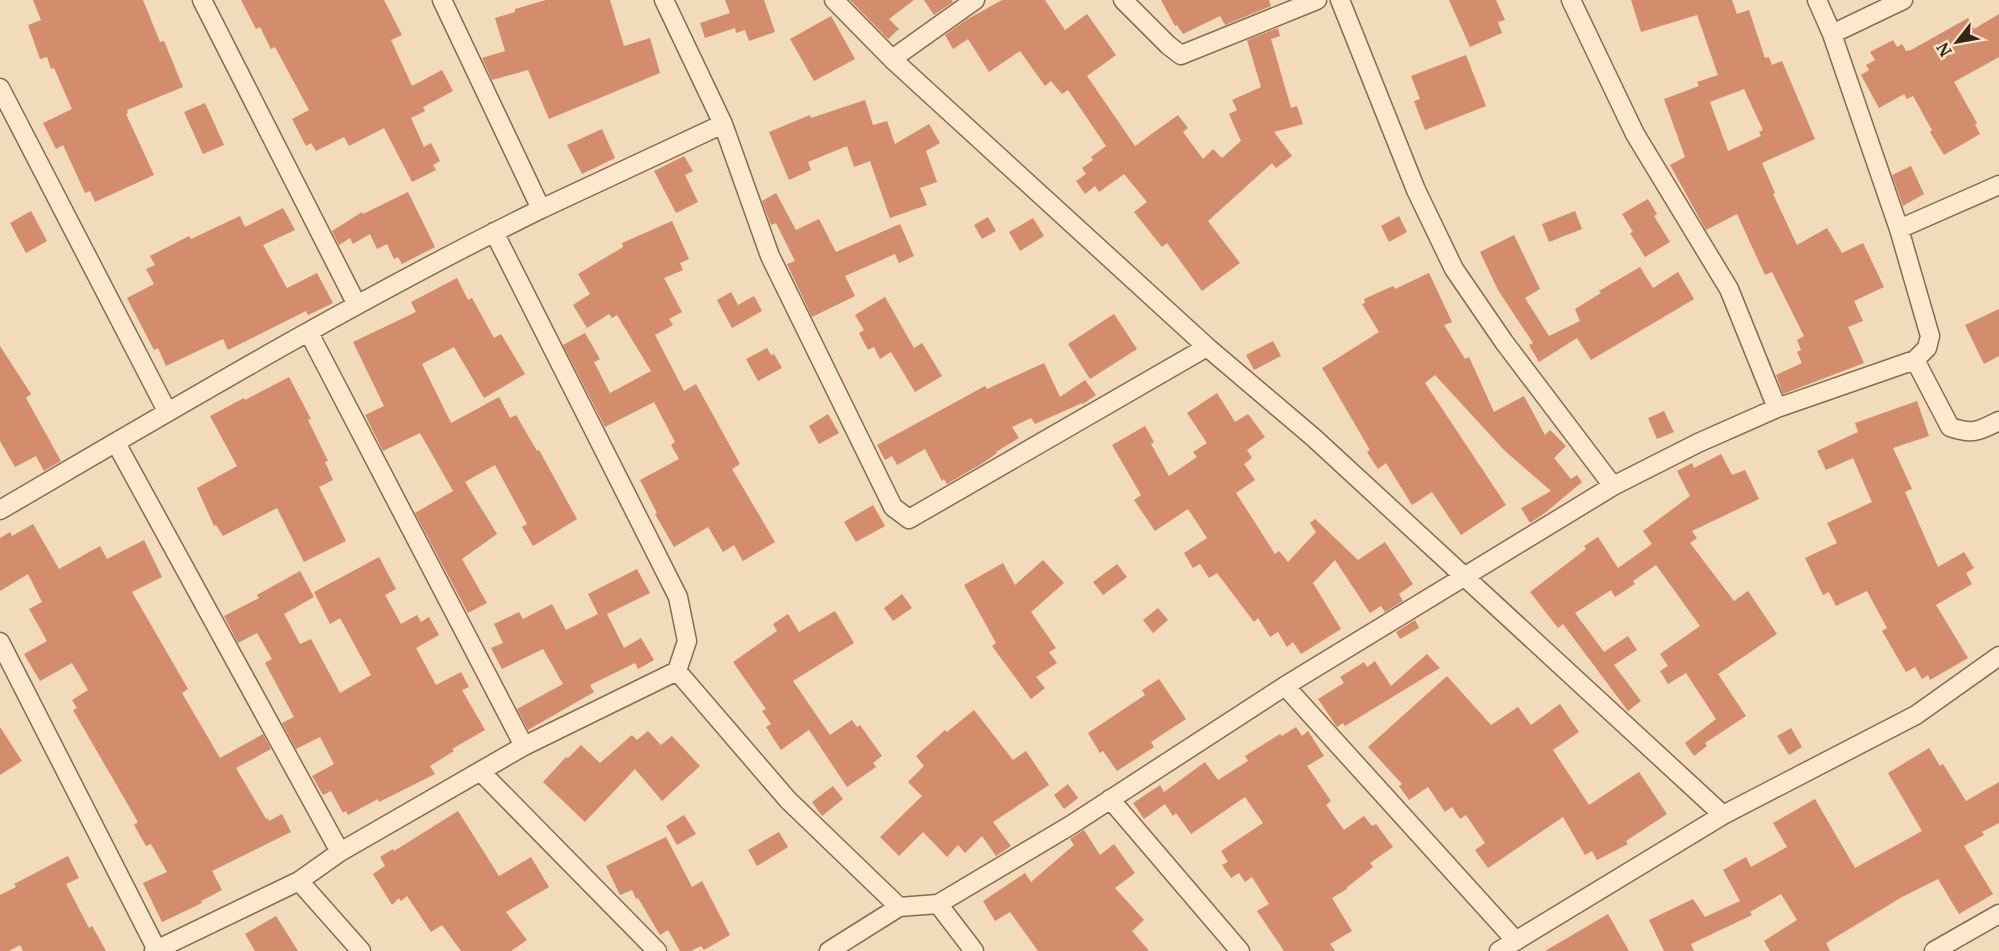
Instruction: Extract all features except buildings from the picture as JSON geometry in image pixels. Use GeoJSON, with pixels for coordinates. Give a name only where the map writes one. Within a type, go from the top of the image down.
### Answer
{"type":"FeatureCollection","features":[{"type":"Feature","properties":{"kind":"street"},"geometry":{"type":"LineString","coordinates":[[202,0],[357,305]]}},
{"type":"Feature","properties":{"kind":"street"},"geometry":{"type":"LineString","coordinates":[[442,0],[541,209]]}},
{"type":"Feature","properties":{"kind":"street"},"geometry":{"type":"LineString","coordinates":[[664,0],[723,124],[770,256],[893,507],[909,519],[1207,347]]}},
{"type":"Feature","properties":{"kind":"street"},"geometry":{"type":"LineString","coordinates":[[834,0],[892,59],[1207,347],[1313,437],[1462,577],[1723,815]]}},
{"type":"Feature","properties":{"kind":"street"},"geometry":{"type":"LineString","coordinates":[[892,59],[975,0]]}},
{"type":"Feature","properties":{"kind":"street"},"geometry":{"type":"LineString","coordinates":[[1123,0],[1181,55],[1317,0]]}},
{"type":"Feature","properties":{"kind":"street"},"geometry":{"type":"LineString","coordinates":[[1340,0],[1416,190],[1454,270],[1504,342],[1613,486]]}},
{"type":"Feature","properties":{"kind":"street"},"geometry":{"type":"LineString","coordinates":[[1571,0],[1635,134],[1729,289],[1777,408]]}},
{"type":"Feature","properties":{"kind":"street"},"geometry":{"type":"LineString","coordinates":[[829,951],[899,908],[938,904],[1071,825],[1285,686],[1613,486],[1698,443],[1777,408],[1915,360],[1927,348],[1930,336],[1899,229],[1832,34],[1817,0]]}},
{"type":"Feature","properties":{"kind":"street"},"geometry":{"type":"LineString","coordinates":[[1832,34],[1903,0]]}},
{"type":"Feature","properties":{"kind":"street"},"geometry":{"type":"LineString","coordinates":[[0,88],[167,411]]}},
{"type":"Feature","properties":{"kind":"street"},"geometry":{"type":"LineString","coordinates":[[0,510],[167,411],[357,305],[494,232],[723,124]]}},
{"type":"Feature","properties":{"kind":"street"},"geometry":{"type":"LineString","coordinates":[[1899,229],[1999,185]]}},
{"type":"Feature","properties":{"kind":"street"},"geometry":{"type":"LineString","coordinates":[[0,642],[156,950],[299,881],[340,852],[524,746],[677,671],[687,641],[678,597],[494,232]]}},
{"type":"Feature","properties":{"kind":"street"},"geometry":{"type":"LineString","coordinates":[[309,333],[524,746]]}},
{"type":"Feature","properties":{"kind":"street"},"geometry":{"type":"LineString","coordinates":[[1915,360],[1950,427],[1967,433],[1983,429],[1999,421]]}},
{"type":"Feature","properties":{"kind":"street"},"geometry":{"type":"LineString","coordinates":[[116,443],[340,852]]}},
{"type":"Feature","properties":{"kind":"street"},"geometry":{"type":"LineString","coordinates":[[1499,951],[1723,815],[1916,715],[1999,656]]}},
{"type":"Feature","properties":{"kind":"street"},"geometry":{"type":"LineString","coordinates":[[677,671],[788,800],[899,908]]}},
{"type":"Feature","properties":{"kind":"street"},"geometry":{"type":"LineString","coordinates":[[1285,686],[1516,941]]}},
{"type":"Feature","properties":{"kind":"street"},"geometry":{"type":"LineString","coordinates":[[481,772],[657,951]]}},
{"type":"Feature","properties":{"kind":"street"},"geometry":{"type":"LineString","coordinates":[[1110,799],[1240,951]]}},
{"type":"Feature","properties":{"kind":"street"},"geometry":{"type":"LineString","coordinates":[[299,881],[361,951]]}},
{"type":"Feature","properties":{"kind":"street"},"geometry":{"type":"LineString","coordinates":[[938,904],[974,951]]}},
{"type":"Feature","properties":{"kind":"street"},"geometry":{"type":"LineString","coordinates":[[1934,951],[1999,914]]}}]}
